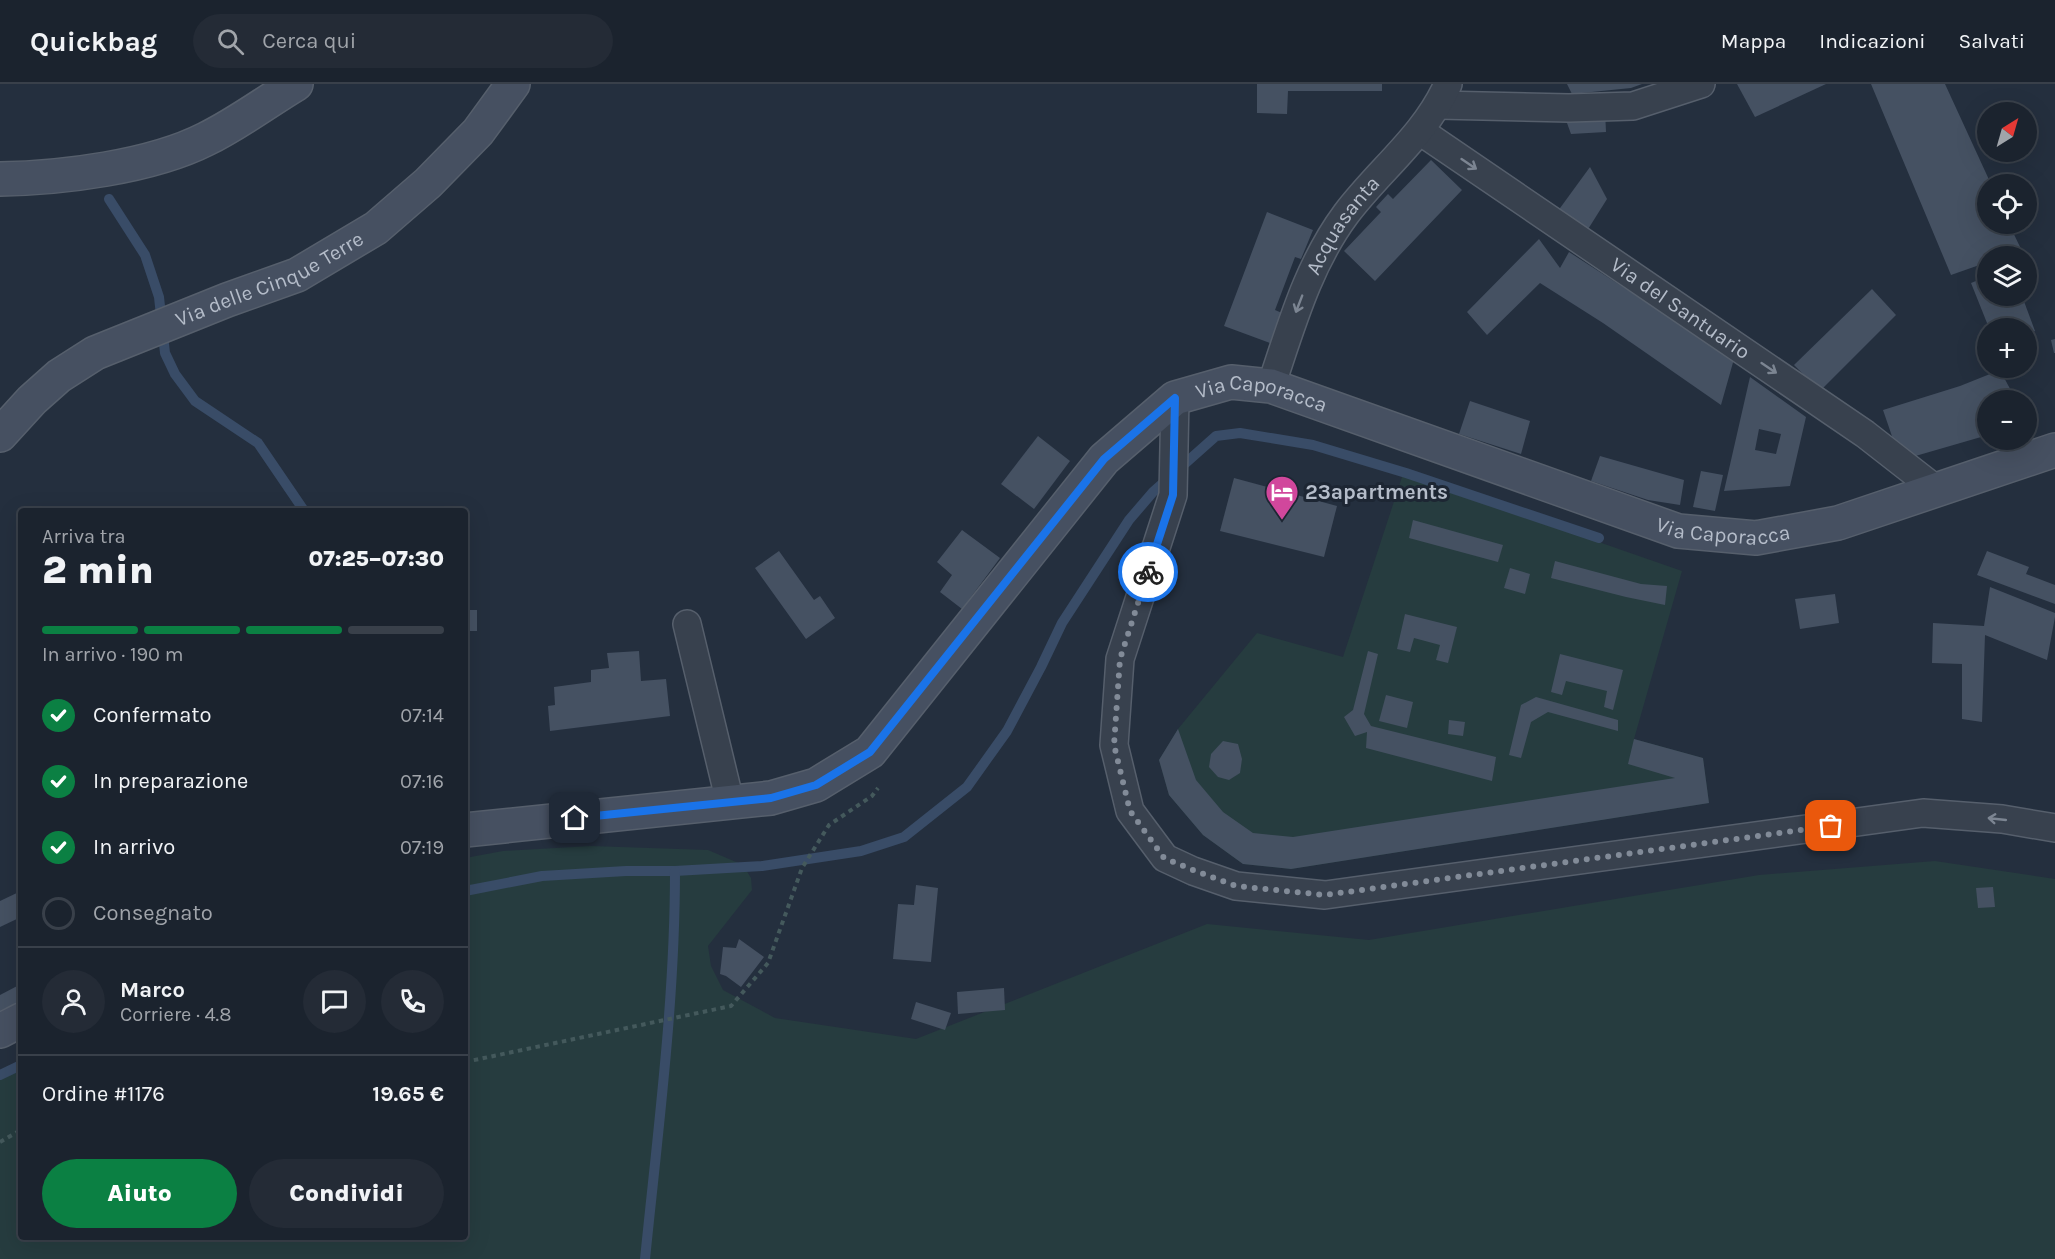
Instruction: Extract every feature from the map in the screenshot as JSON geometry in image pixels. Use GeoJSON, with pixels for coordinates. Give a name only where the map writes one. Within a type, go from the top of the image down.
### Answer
{"type":"FeatureCollection","features":[{"type":"Feature","properties":{"kind":"street"},"geometry":{"type":"LineString","coordinates":[[0,179],[33,179],[159,158],[206,139],[296,84]]}},
{"type":"Feature","properties":{"kind":"street","name":"Via delle Cinque Terre"},"geometry":{"type":"LineString","coordinates":[[0,435],[32,400],[59,376],[95,353],[227,300],[297,275],[376,228],[428,183],[478,132],[513,84]]}},
{"type":"Feature","properties":{"kind":"street"},"geometry":{"type":"LineString","coordinates":[[1443,94],[1569,108],[1633,106],[1701,84]]}},
{"type":"Feature","properties":{"kind":"street","name":"Acquasanta"},"geometry":{"type":"LineString","coordinates":[[1271,386],[1298,305],[1319,256],[1346,214],[1420,131],[1443,94]]}},
{"type":"Feature","properties":{"kind":"street","name":"Via del Santuario"},"geometry":{"type":"LineString","coordinates":[[1420,131],[1865,434],[1938,491]]}},
{"type":"Feature","properties":{"kind":"street","name":"Via Caporacca"},"geometry":{"type":"LineString","coordinates":[[468,830],[771,798],[816,785],[870,752],[1104,459],[1175,398],[1231,382],[1271,386],[1678,531],[1756,538],[1838,523],[2055,450]]}},
{"type":"Feature","properties":{"kind":"street"},"geometry":{"type":"LineString","coordinates":[[1175,398],[1173,495],[1120,659],[1114,745],[1130,811],[1164,858],[1236,886],[1325,895],[1923,813],[2002,819],[2055,828]]}},
{"type":"Feature","properties":{"kind":"street"},"geometry":{"type":"LineString","coordinates":[[687,624],[730,802]]}},
{"type":"Feature","properties":{"kind":"street"},"geometry":{"type":"LineString","coordinates":[[0,1031],[18,1022]]}},
{"type":"Feature","properties":{"kind":"path"},"geometry":{"type":"LineString","coordinates":[[468,1061],[731,1006],[768,963],[802,868],[830,825],[872,796],[879,787]]}},
{"type":"Feature","properties":{"kind":"path"},"geometry":{"type":"LineString","coordinates":[[0,1142],[18,1132]]}},
{"type":"Feature","properties":{"kind":"green space"},"geometry":{"type":"Polygon","coordinates":[[[1403,474],[1682,571],[1634,739],[1703,758],[1709,803],[1291,869],[1243,864],[1203,835],[1169,795],[1159,760],[1178,729],[1257,633],[1343,657],[1403,474]]]}},
{"type":"Feature","properties":{"kind":"green space"},"geometry":{"type":"Polygon","coordinates":[[[591,846],[708,850],[743,865],[751,878],[752,890],[708,946],[711,966],[723,990],[775,1018],[916,1039],[1207,924],[1369,940],[1759,875],[1935,861],[2055,879],[2055,1259],[0,1259],[0,1076],[18,1068],[18,1240],[468,1240],[468,857],[503,851],[591,846]]]}},
{"type":"Feature","properties":{"kind":"building"},"geometry":{"type":"Polygon","coordinates":[[[1257,84],[1382,84],[1382,91],[1288,91],[1287,114],[1257,113],[1257,84]]]}},
{"type":"Feature","properties":{"kind":"building"},"geometry":{"type":"Polygon","coordinates":[[[1567,84],[1642,84],[1631,88],[1572,94],[1567,84]]]}},
{"type":"Feature","properties":{"kind":"building"},"geometry":{"type":"Polygon","coordinates":[[[1737,84],[1826,84],[1755,117],[1737,84]]]}},
{"type":"Feature","properties":{"kind":"building"},"geometry":{"type":"Polygon","coordinates":[[[1871,84],[1945,84],[1977,154],[1977,162],[1981,162],[1986,174],[1977,174],[1977,234],[2014,234],[2020,246],[1977,246],[1977,266],[1951,275],[1871,84]]]}},
{"type":"Feature","properties":{"kind":"building"},"geometry":{"type":"Polygon","coordinates":[[[1605,110],[1606,132],[1571,134],[1563,112],[1605,110]]]}},
{"type":"Feature","properties":{"kind":"building"},"geometry":{"type":"Polygon","coordinates":[[[1431,160],[1462,190],[1375,281],[1344,251],[1381,212],[1376,207],[1388,194],[1393,199],[1431,160]]]}},
{"type":"Feature","properties":{"kind":"building"},"geometry":{"type":"Polygon","coordinates":[[[1590,167],[1607,199],[1585,234],[1555,215],[1590,167]]]}},
{"type":"Feature","properties":{"kind":"building"},"geometry":{"type":"Polygon","coordinates":[[[1267,212],[1313,230],[1301,259],[1295,257],[1275,310],[1282,313],[1270,343],[1224,326],[1267,212]]]}},
{"type":"Feature","properties":{"kind":"building"},"geometry":{"type":"Polygon","coordinates":[[[1539,239],[1560,268],[1569,252],[1734,359],[1721,405],[1603,323],[1540,283],[1487,335],[1467,312],[1539,239]]]}},
{"type":"Feature","properties":{"kind":"building"},"geometry":{"type":"Polygon","coordinates":[[[1977,281],[1977,298],[1971,283],[1977,281]]]}},
{"type":"Feature","properties":{"kind":"building"},"geometry":{"type":"Polygon","coordinates":[[[1872,289],[1896,315],[1820,391],[1794,365],[1872,289]]]}},
{"type":"Feature","properties":{"kind":"building"},"geometry":{"type":"Polygon","coordinates":[[[1980,306],[2026,306],[2030,318],[1985,318],[1980,306]]]}},
{"type":"Feature","properties":{"kind":"building"},"geometry":{"type":"Polygon","coordinates":[[[2055,339],[2055,353],[2054,353],[2051,340],[2055,339]]]}},
{"type":"Feature","properties":{"kind":"building"},"geometry":{"type":"Polygon","coordinates":[[[1750,377],[1806,417],[1790,486],[1724,491],[1750,377]],[[1759,429],[1755,450],[1776,454],[1781,434],[1759,429]]]}},
{"type":"Feature","properties":{"kind":"building"},"geometry":{"type":"Polygon","coordinates":[[[1980,378],[2004,378],[2011,390],[1977,390],[1977,438],[1912,457],[1895,445],[1883,410],[1980,378]]]}},
{"type":"Feature","properties":{"kind":"building"},"geometry":{"type":"Polygon","coordinates":[[[1470,401],[1530,421],[1521,454],[1459,434],[1470,401]]]}},
{"type":"Feature","properties":{"kind":"building"},"geometry":{"type":"Polygon","coordinates":[[[1038,436],[1070,461],[1034,509],[1001,484],[1038,436]]]}},
{"type":"Feature","properties":{"kind":"building"},"geometry":{"type":"Polygon","coordinates":[[[1600,456],[1684,480],[1680,505],[1648,500],[1591,481],[1600,456]]]}},
{"type":"Feature","properties":{"kind":"building"},"geometry":{"type":"Polygon","coordinates":[[[1701,471],[1723,475],[1715,511],[1693,507],[1701,471]]]}},
{"type":"Feature","properties":{"kind":"building"},"geometry":{"type":"Polygon","coordinates":[[[1234,478],[1337,506],[1324,557],[1220,531],[1234,478]]]}},
{"type":"Feature","properties":{"kind":"building"},"geometry":{"type":"Polygon","coordinates":[[[1413,520],[1503,545],[1498,562],[1409,538],[1413,520]]]}},
{"type":"Feature","properties":{"kind":"building"},"geometry":{"type":"Polygon","coordinates":[[[962,530],[1000,558],[962,609],[940,592],[952,575],[937,562],[962,530]]]}},
{"type":"Feature","properties":{"kind":"building"},"geometry":{"type":"Polygon","coordinates":[[[779,551],[814,600],[820,596],[835,618],[806,639],[755,568],[779,551]]]}},
{"type":"Feature","properties":{"kind":"building"},"geometry":{"type":"Polygon","coordinates":[[[1987,551],[2029,567],[2026,574],[2055,585],[2055,604],[1977,575],[1987,551]]]}},
{"type":"Feature","properties":{"kind":"building"},"geometry":{"type":"Polygon","coordinates":[[[1555,561],[1641,584],[1667,586],[1665,605],[1551,578],[1555,561]]]}},
{"type":"Feature","properties":{"kind":"building"},"geometry":{"type":"Polygon","coordinates":[[[1510,568],[1530,574],[1525,594],[1504,588],[1510,568]]]}},
{"type":"Feature","properties":{"kind":"building"},"geometry":{"type":"Polygon","coordinates":[[[1990,587],[2055,613],[2055,617],[2047,660],[1985,635],[1982,722],[1962,719],[1962,664],[1932,663],[1933,623],[1984,626],[1990,587]]]}},
{"type":"Feature","properties":{"kind":"building"},"geometry":{"type":"Polygon","coordinates":[[[1835,594],[1839,623],[1800,629],[1795,599],[1835,594]]]}},
{"type":"Feature","properties":{"kind":"building"},"geometry":{"type":"Polygon","coordinates":[[[468,610],[477,610],[477,631],[468,631],[468,610]]]}},
{"type":"Feature","properties":{"kind":"building"},"geometry":{"type":"Polygon","coordinates":[[[1405,614],[1457,627],[1448,663],[1436,660],[1440,645],[1414,638],[1410,652],[1397,649],[1405,614]]]}},
{"type":"Feature","properties":{"kind":"building"},"geometry":{"type":"Polygon","coordinates":[[[639,651],[641,681],[666,679],[670,716],[550,731],[548,706],[555,705],[554,687],[591,682],[591,670],[609,668],[607,653],[639,651]]]}},
{"type":"Feature","properties":{"kind":"building"},"geometry":{"type":"Polygon","coordinates":[[[1368,651],[1378,654],[1364,714],[1371,726],[1496,757],[1492,781],[1366,748],[1367,732],[1355,736],[1344,717],[1353,710],[1368,651]]]}},
{"type":"Feature","properties":{"kind":"building"},"geometry":{"type":"Polygon","coordinates":[[[1560,654],[1623,670],[1613,710],[1604,707],[1607,691],[1566,681],[1562,695],[1551,692],[1560,654]]]}},
{"type":"Feature","properties":{"kind":"building"},"geometry":{"type":"Polygon","coordinates":[[[1386,695],[1413,702],[1407,728],[1379,721],[1386,695]]]}},
{"type":"Feature","properties":{"kind":"building"},"geometry":{"type":"Polygon","coordinates":[[[1536,697],[1618,720],[1618,731],[1548,712],[1531,722],[1521,758],[1509,755],[1521,705],[1536,697]]]}},
{"type":"Feature","properties":{"kind":"building"},"geometry":{"type":"Polygon","coordinates":[[[1449,720],[1465,722],[1463,736],[1448,734],[1449,720]]]}},
{"type":"Feature","properties":{"kind":"building"},"geometry":{"type":"Polygon","coordinates":[[[1178,729],[1196,780],[1223,812],[1253,833],[1293,837],[1675,778],[1628,764],[1634,739],[1703,758],[1709,803],[1291,869],[1243,864],[1203,835],[1169,795],[1159,760],[1178,729]]]}},
{"type":"Feature","properties":{"kind":"building"},"geometry":{"type":"Polygon","coordinates":[[[1223,741],[1238,744],[1242,759],[1240,773],[1229,780],[1218,777],[1209,767],[1211,754],[1223,741]]]}},
{"type":"Feature","properties":{"kind":"building"},"geometry":{"type":"Polygon","coordinates":[[[916,885],[938,888],[931,962],[893,959],[898,904],[914,905],[916,885]]]}},
{"type":"Feature","properties":{"kind":"building"},"geometry":{"type":"Polygon","coordinates":[[[1993,887],[1995,907],[1978,908],[1976,888],[1993,887]]]}},
{"type":"Feature","properties":{"kind":"building"},"geometry":{"type":"Polygon","coordinates":[[[18,892],[18,918],[0,927],[0,901],[18,892]]]}},
{"type":"Feature","properties":{"kind":"building"},"geometry":{"type":"Polygon","coordinates":[[[739,939],[764,957],[741,987],[720,974],[723,947],[736,948],[739,939]]]}},
{"type":"Feature","properties":{"kind":"building"},"geometry":{"type":"Polygon","coordinates":[[[18,986],[18,1008],[0,1017],[0,995],[18,986]]]}},
{"type":"Feature","properties":{"kind":"building"},"geometry":{"type":"Polygon","coordinates":[[[1004,988],[1005,1010],[958,1014],[957,992],[1004,988]]]}},
{"type":"Feature","properties":{"kind":"building"},"geometry":{"type":"Polygon","coordinates":[[[916,1002],[951,1013],[945,1030],[911,1019],[916,1002]]]}},
{"type":"Feature","properties":{"kind":"waterway"},"geometry":{"type":"LineString","coordinates":[[109,199],[145,255],[159,297],[165,353],[175,374],[195,401],[258,443],[302,508]]}},
{"type":"Feature","properties":{"kind":"waterway"},"geometry":{"type":"LineString","coordinates":[[468,890],[542,876],[762,866],[861,851],[904,837],[967,787],[1007,731],[1062,623],[1129,520],[1153,492],[1216,436],[1240,433],[1313,445],[1406,473],[1599,538]]}},
{"type":"Feature","properties":{"kind":"waterway"},"geometry":{"type":"LineString","coordinates":[[645,1259],[669,1017],[675,871]]}},
{"type":"Feature","properties":{"kind":"waterway"},"geometry":{"type":"LineString","coordinates":[[0,1075],[18,1066]]}},
{"type":"Feature","properties":{"kind":"way so far"},"geometry":{"type":"LineString","coordinates":[[1148,572],[1120,659],[1114,745],[1130,811],[1164,858],[1236,886],[1325,895],[1831,826]]}},
{"type":"Feature","properties":{"kind":"place","name":"23apartments"},"geometry":{"type":"Point","coordinates":[1282,521]}},
{"type":"Feature","properties":{"kind":"route"},"geometry":{"type":"LineString","coordinates":[[575,818],[771,798],[816,785],[870,752],[1104,459],[1175,398],[1173,495],[1148,572]]}}]}
